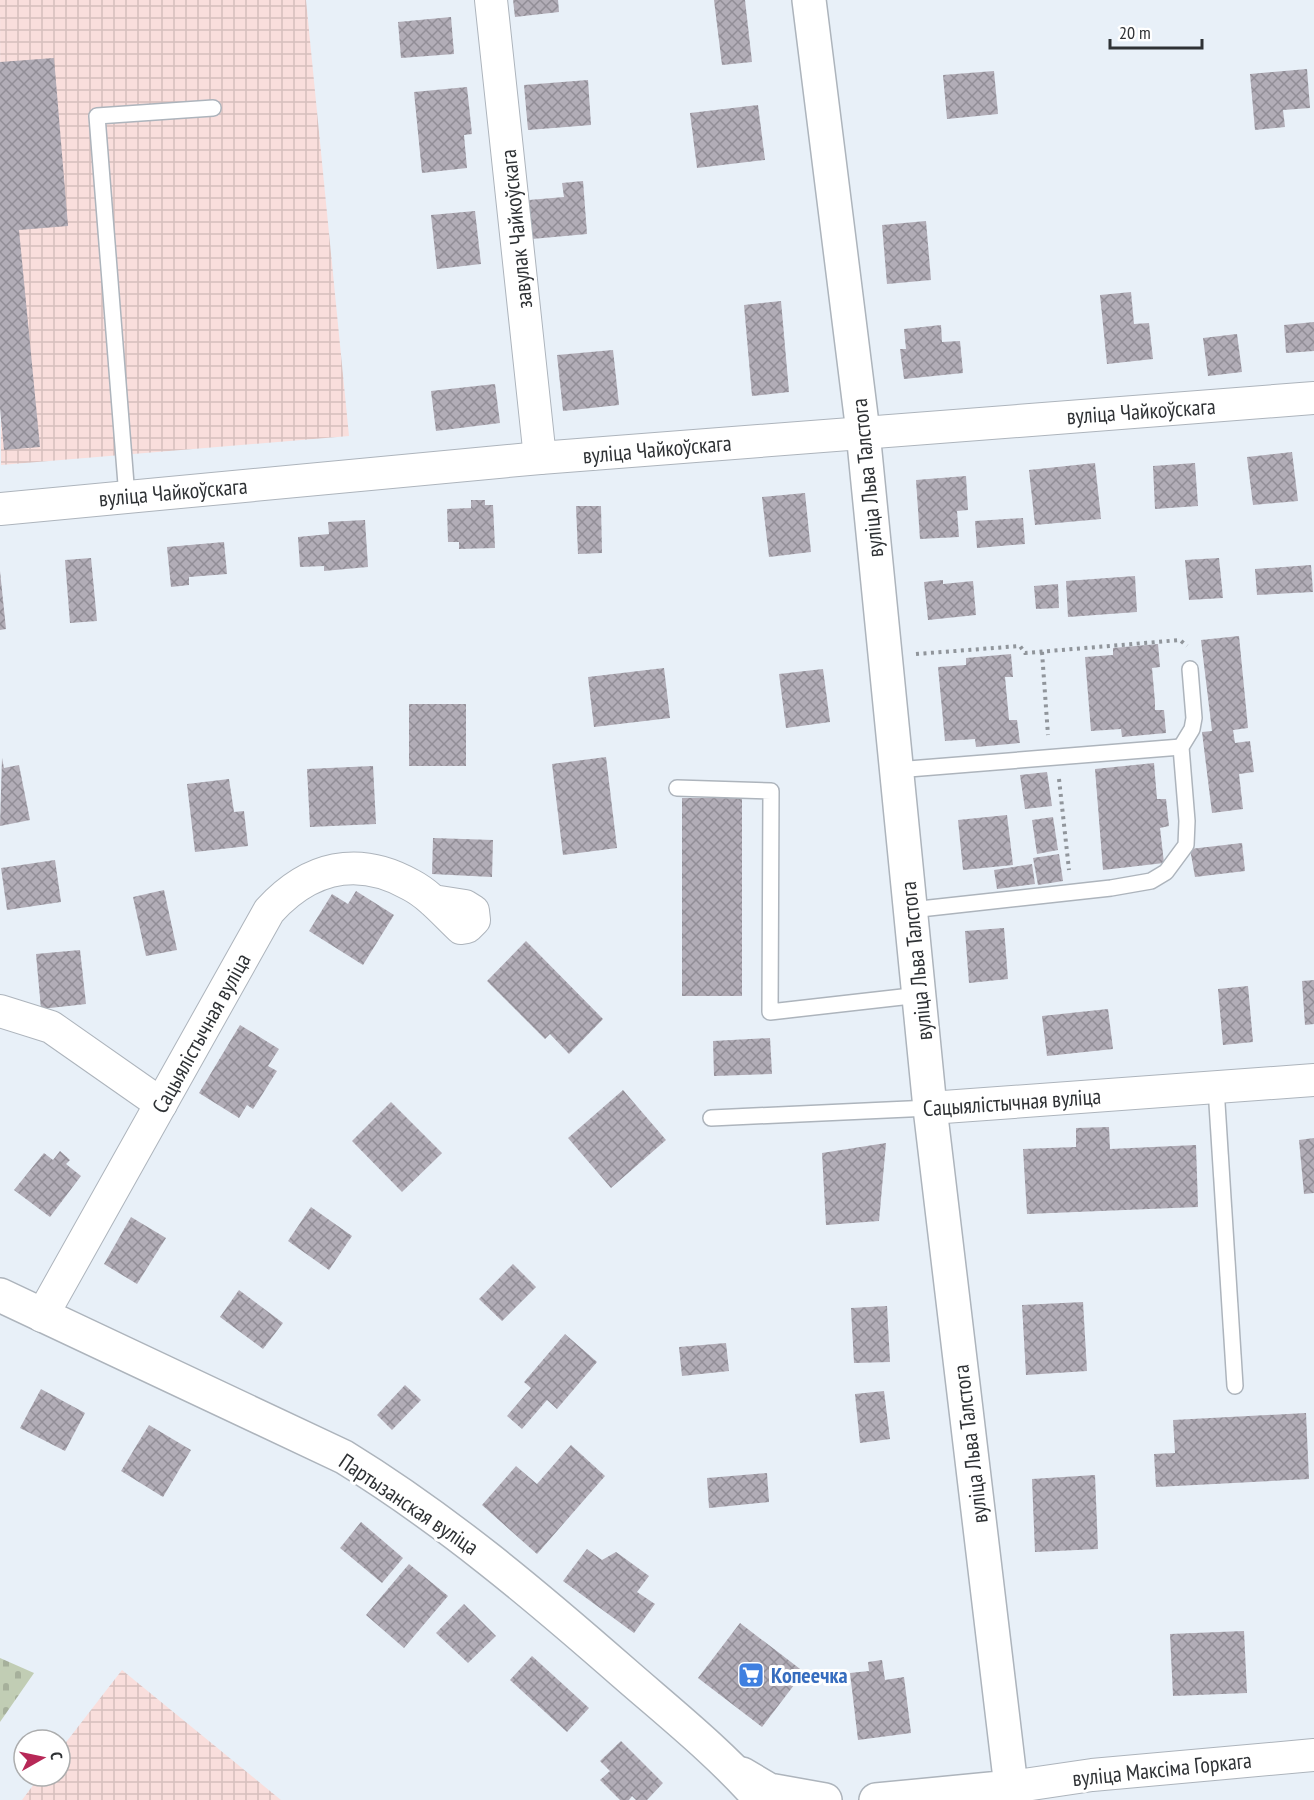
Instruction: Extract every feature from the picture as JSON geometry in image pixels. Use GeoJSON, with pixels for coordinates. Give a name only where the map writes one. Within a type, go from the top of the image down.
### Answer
{"type":"FeatureCollection","features":[{"type":"Feature","properties":{"kind":"main road","name":"вуліца Льва Талстога"},"geometry":{"type":"LineString","coordinates":[[809,0],[863,432],[930,1108],[1011,1787]]}},
{"type":"Feature","properties":{"kind":"main road","name":"Партызанская вуліца"},"geometry":{"type":"LineString","coordinates":[[0,1295],[344,1457],[386,1482],[520,1583],[734,1769],[761,1800]]}},
{"type":"Feature","properties":{"kind":"main road"},"geometry":{"type":"LineString","coordinates":[[734,1769],[769,1790],[825,1800]]}},
{"type":"Feature","properties":{"kind":"main road"},"geometry":{"type":"LineString","coordinates":[[867,1800],[1011,1787]]}},
{"type":"Feature","properties":{"kind":"street","name":"завулак Чайкоўскага"},"geometry":{"type":"LineString","coordinates":[[491,0],[540,458]]}},
{"type":"Feature","properties":{"kind":"street","name":"вуліца Чайкоўскага"},"geometry":{"type":"LineString","coordinates":[[0,509],[540,458],[1314,398]]}},
{"type":"Feature","properties":{"kind":"street","name":"Сацыялістычная вуліца"},"geometry":{"type":"LineString","coordinates":[[42,1316],[269,911],[296,886],[336,869],[364,869],[388,875],[412,885],[433,900]]}},
{"type":"Feature","properties":{"kind":"street"},"geometry":{"type":"LineString","coordinates":[[0,1011],[51,1027],[161,1104]]}},
{"type":"Feature","properties":{"kind":"street","name":"Сацыялістычная вуліца"},"geometry":{"type":"LineString","coordinates":[[930,1108],[1314,1080]]}},
{"type":"Feature","properties":{"kind":"street","name":"вуліца Максіма Горкага"},"geometry":{"type":"LineString","coordinates":[[1011,1787],[1092,1775],[1314,1755]]}},
{"type":"Feature","properties":{"kind":"lane"},"geometry":{"type":"LineString","coordinates":[[127,497],[97,116],[213,108]]}},
{"type":"Feature","properties":{"kind":"lane"},"geometry":{"type":"LineString","coordinates":[[911,910],[1111,888],[1151,880],[1166,872],[1186,845],[1187,821],[1181,747],[1192,729],[1194,718],[1190,669]]}},
{"type":"Feature","properties":{"kind":"lane"},"geometry":{"type":"LineString","coordinates":[[896,770],[1181,747]]}},
{"type":"Feature","properties":{"kind":"lane"},"geometry":{"type":"LineString","coordinates":[[677,788],[771,790],[770,1012],[920,996]]}},
{"type":"Feature","properties":{"kind":"lane"},"geometry":{"type":"LineString","coordinates":[[1216,1088],[1235,1386]]}},
{"type":"Feature","properties":{"kind":"lane","name":"Сацыялістычная вуліца"},"geometry":{"type":"LineString","coordinates":[[711,1118],[930,1108]]}},
{"type":"Feature","properties":{"kind":"path"},"geometry":{"type":"LineString","coordinates":[[915,654],[1020,646],[1025,653],[1180,640],[1188,647],[1190,669]]}},
{"type":"Feature","properties":{"kind":"shaded area"},"geometry":{"type":"Polygon","coordinates":[[[0,0],[306,0],[349,436],[1,465],[0,0]]]}},
{"type":"Feature","properties":{"kind":"shaded area"},"geometry":{"type":"Polygon","coordinates":[[[122,1670],[281,1800],[22,1800],[31,1788],[72,1788],[72,1735],[122,1670]]]}},
{"type":"Feature","properties":{"kind":"green space"},"geometry":{"type":"Polygon","coordinates":[[[0,1658],[34,1673],[0,1722],[0,1658]]]}},
{"type":"Feature","properties":{"kind":"building"},"geometry":{"type":"Polygon","coordinates":[[[513,0],[558,0],[559,12],[515,17],[513,0]]]}},
{"type":"Feature","properties":{"kind":"building"},"geometry":{"type":"Polygon","coordinates":[[[714,0],[745,0],[752,62],[722,65],[714,0]]]}},
{"type":"Feature","properties":{"kind":"building"},"geometry":{"type":"Polygon","coordinates":[[[451,17],[454,54],[401,58],[398,22],[451,17]]]}},
{"type":"Feature","properties":{"kind":"building"},"geometry":{"type":"Polygon","coordinates":[[[54,58],[68,226],[19,230],[40,447],[4,450],[0,408],[0,62],[54,58]]]}},
{"type":"Feature","properties":{"kind":"building"},"geometry":{"type":"Polygon","coordinates":[[[1307,69],[1310,108],[1283,110],[1285,127],[1255,130],[1250,74],[1307,69]]]}},
{"type":"Feature","properties":{"kind":"building"},"geometry":{"type":"Polygon","coordinates":[[[994,71],[998,114],[947,119],[943,75],[994,71]]]}},
{"type":"Feature","properties":{"kind":"building"},"geometry":{"type":"Polygon","coordinates":[[[588,80],[591,125],[528,130],[524,85],[588,80]]]}},
{"type":"Feature","properties":{"kind":"building"},"geometry":{"type":"Polygon","coordinates":[[[467,87],[472,134],[464,135],[467,168],[422,173],[414,92],[467,87]]]}},
{"type":"Feature","properties":{"kind":"building"},"geometry":{"type":"Polygon","coordinates":[[[758,105],[765,160],[697,168],[690,113],[758,105]]]}},
{"type":"Feature","properties":{"kind":"building"},"geometry":{"type":"Polygon","coordinates":[[[583,181],[587,234],[532,239],[529,200],[564,197],[562,183],[583,181]]]}},
{"type":"Feature","properties":{"kind":"building"},"geometry":{"type":"Polygon","coordinates":[[[475,211],[481,264],[437,269],[431,215],[475,211]]]}},
{"type":"Feature","properties":{"kind":"building"},"geometry":{"type":"Polygon","coordinates":[[[926,221],[931,280],[887,284],[882,225],[926,221]]]}},
{"type":"Feature","properties":{"kind":"building"},"geometry":{"type":"Polygon","coordinates":[[[1131,292],[1134,324],[1149,323],[1153,359],[1107,364],[1100,295],[1131,292]]]}},
{"type":"Feature","properties":{"kind":"building"},"geometry":{"type":"Polygon","coordinates":[[[781,301],[789,392],[752,396],[744,305],[781,301]]]}},
{"type":"Feature","properties":{"kind":"building"},"geometry":{"type":"Polygon","coordinates":[[[1314,322],[1314,351],[1286,353],[1284,325],[1314,322]]]}},
{"type":"Feature","properties":{"kind":"building"},"geometry":{"type":"Polygon","coordinates":[[[941,325],[942,342],[960,341],[963,373],[904,379],[900,349],[906,349],[904,329],[941,325]]]}},
{"type":"Feature","properties":{"kind":"building"},"geometry":{"type":"Polygon","coordinates":[[[1237,334],[1242,372],[1208,376],[1203,338],[1237,334]]]}},
{"type":"Feature","properties":{"kind":"building"},"geometry":{"type":"Polygon","coordinates":[[[613,350],[619,405],[563,411],[557,355],[613,350]]]}},
{"type":"Feature","properties":{"kind":"building"},"geometry":{"type":"Polygon","coordinates":[[[495,384],[500,423],[436,431],[431,391],[495,384]]]}},
{"type":"Feature","properties":{"kind":"building"},"geometry":{"type":"Polygon","coordinates":[[[1292,452],[1298,501],[1253,505],[1247,457],[1292,452]]]}},
{"type":"Feature","properties":{"kind":"building"},"geometry":{"type":"Polygon","coordinates":[[[1095,463],[1101,519],[1035,525],[1029,470],[1095,463]]]}},
{"type":"Feature","properties":{"kind":"building"},"geometry":{"type":"Polygon","coordinates":[[[1195,463],[1198,506],[1155,509],[1153,466],[1195,463]]]}},
{"type":"Feature","properties":{"kind":"building"},"geometry":{"type":"Polygon","coordinates":[[[966,476],[968,510],[957,511],[959,537],[920,539],[916,480],[966,476]]]}},
{"type":"Feature","properties":{"kind":"building"},"geometry":{"type":"Polygon","coordinates":[[[805,493],[811,552],[769,557],[762,497],[805,493]]]}},
{"type":"Feature","properties":{"kind":"building"},"geometry":{"type":"Polygon","coordinates":[[[471,500],[485,500],[485,505],[493,505],[495,548],[459,549],[459,542],[448,542],[447,509],[471,508],[471,500]]]}},
{"type":"Feature","properties":{"kind":"building"},"geometry":{"type":"Polygon","coordinates":[[[576,506],[601,506],[602,553],[578,554],[576,506]]]}},
{"type":"Feature","properties":{"kind":"building"},"geometry":{"type":"Polygon","coordinates":[[[1023,518],[1025,544],[977,548],[975,521],[1023,518]]]}},
{"type":"Feature","properties":{"kind":"building"},"geometry":{"type":"Polygon","coordinates":[[[365,520],[368,567],[324,571],[324,566],[300,567],[298,537],[329,534],[328,522],[365,520]]]}},
{"type":"Feature","properties":{"kind":"building"},"geometry":{"type":"Polygon","coordinates":[[[224,542],[227,574],[189,577],[189,585],[171,587],[167,547],[224,542]]]}},
{"type":"Feature","properties":{"kind":"building"},"geometry":{"type":"Polygon","coordinates":[[[91,558],[97,621],[70,623],[65,560],[91,558]]]}},
{"type":"Feature","properties":{"kind":"building"},"geometry":{"type":"Polygon","coordinates":[[[1219,558],[1223,598],[1189,600],[1185,560],[1219,558]]]}},
{"type":"Feature","properties":{"kind":"building"},"geometry":{"type":"Polygon","coordinates":[[[1311,565],[1313,592],[1257,595],[1255,569],[1311,565]]]}},
{"type":"Feature","properties":{"kind":"building"},"geometry":{"type":"Polygon","coordinates":[[[0,571],[6,629],[0,630],[0,571]]]}},
{"type":"Feature","properties":{"kind":"building"},"geometry":{"type":"Polygon","coordinates":[[[1135,576],[1137,612],[1068,617],[1066,581],[1135,576]]]}},
{"type":"Feature","properties":{"kind":"building"},"geometry":{"type":"Polygon","coordinates":[[[943,580],[943,584],[973,581],[976,615],[928,620],[924,582],[943,580]]]}},
{"type":"Feature","properties":{"kind":"building"},"geometry":{"type":"Polygon","coordinates":[[[1058,584],[1059,608],[1036,609],[1034,586],[1058,584]]]}},
{"type":"Feature","properties":{"kind":"building"},"geometry":{"type":"Polygon","coordinates":[[[1239,636],[1248,728],[1233,730],[1235,743],[1250,741],[1254,772],[1239,774],[1243,809],[1212,813],[1202,732],[1212,731],[1201,640],[1239,636]]]}},
{"type":"Feature","properties":{"kind":"building"},"geometry":{"type":"Polygon","coordinates":[[[1158,644],[1160,667],[1152,668],[1155,710],[1164,710],[1166,733],[1122,737],[1121,729],[1091,731],[1085,657],[1113,655],[1113,648],[1158,644]]]}},
{"type":"Feature","properties":{"kind":"building"},"geometry":{"type":"Polygon","coordinates":[[[1011,654],[1013,677],[1005,677],[1009,720],[1017,720],[1020,743],[976,747],[975,739],[945,741],[938,667],[966,665],[966,658],[1011,654]]]}},
{"type":"Feature","properties":{"kind":"building"},"geometry":{"type":"Polygon","coordinates":[[[664,668],[670,718],[594,727],[588,677],[664,668]]]}},
{"type":"Feature","properties":{"kind":"building"},"geometry":{"type":"Polygon","coordinates":[[[823,669],[830,722],[786,728],[779,674],[823,669]]]}},
{"type":"Feature","properties":{"kind":"building"},"geometry":{"type":"Polygon","coordinates":[[[409,704],[466,704],[466,766],[409,766],[409,704]]]}},
{"type":"Feature","properties":{"kind":"building"},"geometry":{"type":"Polygon","coordinates":[[[606,757],[617,848],[563,855],[552,764],[606,757]]]}},
{"type":"Feature","properties":{"kind":"building"},"geometry":{"type":"Polygon","coordinates":[[[2,758],[4,768],[19,765],[30,820],[0,826],[2,758]]]}},
{"type":"Feature","properties":{"kind":"building"},"geometry":{"type":"Polygon","coordinates":[[[1154,763],[1157,799],[1166,799],[1169,826],[1160,828],[1164,863],[1103,870],[1095,769],[1154,763]]]}},
{"type":"Feature","properties":{"kind":"building"},"geometry":{"type":"Polygon","coordinates":[[[373,766],[376,824],[310,827],[307,769],[373,766]]]}},
{"type":"Feature","properties":{"kind":"building"},"geometry":{"type":"Polygon","coordinates":[[[1047,772],[1052,806],[1025,809],[1020,775],[1047,772]]]}},
{"type":"Feature","properties":{"kind":"building"},"geometry":{"type":"Polygon","coordinates":[[[229,779],[234,812],[244,811],[248,846],[195,852],[187,784],[229,779]]]}},
{"type":"Feature","properties":{"kind":"building"},"geometry":{"type":"Polygon","coordinates":[[[682,798],[742,798],[742,996],[682,996],[682,798]]]}},
{"type":"Feature","properties":{"kind":"building"},"geometry":{"type":"Polygon","coordinates":[[[1007,815],[1013,865],[963,870],[958,820],[1007,815]]]}},
{"type":"Feature","properties":{"kind":"building"},"geometry":{"type":"Polygon","coordinates":[[[1053,817],[1058,850],[1037,854],[1032,820],[1053,817]]]}},
{"type":"Feature","properties":{"kind":"building"},"geometry":{"type":"Polygon","coordinates":[[[433,838],[493,840],[492,877],[432,874],[433,838]]]}},
{"type":"Feature","properties":{"kind":"building"},"geometry":{"type":"Polygon","coordinates":[[[1242,843],[1245,871],[1195,877],[1190,849],[1242,843]]]}},
{"type":"Feature","properties":{"kind":"building"},"geometry":{"type":"Polygon","coordinates":[[[1059,854],[1063,881],[1038,885],[1033,858],[1059,854]]]}},
{"type":"Feature","properties":{"kind":"building"},"geometry":{"type":"Polygon","coordinates":[[[55,860],[61,902],[7,910],[1,868],[55,860]]]}},
{"type":"Feature","properties":{"kind":"building"},"geometry":{"type":"Polygon","coordinates":[[[1032,864],[1035,884],[997,889],[994,870],[1032,864]]]}},
{"type":"Feature","properties":{"kind":"building"},"geometry":{"type":"Polygon","coordinates":[[[164,890],[177,950],[146,956],[133,897],[164,890]]]}},
{"type":"Feature","properties":{"kind":"building"},"geometry":{"type":"Polygon","coordinates":[[[356,891],[394,915],[363,965],[309,931],[332,894],[348,904],[356,891]]]}},
{"type":"Feature","properties":{"kind":"building"},"geometry":{"type":"Polygon","coordinates":[[[1004,928],[1008,979],[969,983],[965,931],[1004,928]]]}},
{"type":"Feature","properties":{"kind":"building"},"geometry":{"type":"Polygon","coordinates":[[[526,941],[603,1019],[569,1054],[550,1034],[545,1039],[487,981],[526,941]]]}},
{"type":"Feature","properties":{"kind":"building"},"geometry":{"type":"Polygon","coordinates":[[[80,950],[86,1004],[41,1009],[36,954],[80,950]]]}},
{"type":"Feature","properties":{"kind":"building"},"geometry":{"type":"Polygon","coordinates":[[[1314,980],[1314,1024],[1305,1025],[1302,981],[1314,980]]]}},
{"type":"Feature","properties":{"kind":"building"},"geometry":{"type":"Polygon","coordinates":[[[1248,986],[1253,1042],[1223,1045],[1218,989],[1248,986]]]}},
{"type":"Feature","properties":{"kind":"building"},"geometry":{"type":"Polygon","coordinates":[[[1108,1009],[1113,1049],[1047,1056],[1042,1016],[1108,1009]]]}},
{"type":"Feature","properties":{"kind":"building"},"geometry":{"type":"Polygon","coordinates":[[[240,1025],[279,1049],[268,1066],[277,1071],[253,1109],[247,1105],[239,1118],[199,1093],[240,1025]]]}},
{"type":"Feature","properties":{"kind":"building"},"geometry":{"type":"Polygon","coordinates":[[[770,1038],[772,1074],[714,1076],[713,1041],[770,1038]]]}},
{"type":"Feature","properties":{"kind":"building"},"geometry":{"type":"Polygon","coordinates":[[[623,1090],[666,1140],[611,1188],[568,1138],[623,1090]]]}},
{"type":"Feature","properties":{"kind":"building"},"geometry":{"type":"Polygon","coordinates":[[[391,1102],[442,1153],[402,1192],[352,1141],[391,1102]]]}},
{"type":"Feature","properties":{"kind":"building"},"geometry":{"type":"Polygon","coordinates":[[[1109,1127],[1110,1149],[1196,1145],[1198,1207],[1027,1214],[1023,1149],[1076,1147],[1076,1128],[1109,1127]]]}},
{"type":"Feature","properties":{"kind":"building"},"geometry":{"type":"Polygon","coordinates":[[[1314,1138],[1314,1193],[1304,1194],[1299,1140],[1314,1138]]]}},
{"type":"Feature","properties":{"kind":"building"},"geometry":{"type":"Polygon","coordinates":[[[886,1143],[879,1221],[826,1225],[822,1153],[886,1143]]]}},
{"type":"Feature","properties":{"kind":"building"},"geometry":{"type":"Polygon","coordinates":[[[60,1151],[70,1160],[66,1164],[81,1176],[50,1217],[14,1190],[44,1153],[53,1160],[60,1151]]]}},
{"type":"Feature","properties":{"kind":"building"},"geometry":{"type":"Polygon","coordinates":[[[311,1207],[352,1236],[329,1270],[288,1241],[311,1207]]]}},
{"type":"Feature","properties":{"kind":"building"},"geometry":{"type":"Polygon","coordinates":[[[131,1217],[166,1238],[137,1284],[104,1264],[131,1217]]]}},
{"type":"Feature","properties":{"kind":"building"},"geometry":{"type":"Polygon","coordinates":[[[513,1264],[536,1287],[502,1321],[479,1299],[513,1264]]]}},
{"type":"Feature","properties":{"kind":"building"},"geometry":{"type":"Polygon","coordinates":[[[239,1290],[283,1323],[263,1349],[220,1317],[239,1290]]]}},
{"type":"Feature","properties":{"kind":"building"},"geometry":{"type":"Polygon","coordinates":[[[1083,1302],[1087,1371],[1026,1375],[1022,1305],[1083,1302]]]}},
{"type":"Feature","properties":{"kind":"building"},"geometry":{"type":"Polygon","coordinates":[[[887,1306],[890,1362],[854,1363],[851,1308],[887,1306]]]}},
{"type":"Feature","properties":{"kind":"building"},"geometry":{"type":"Polygon","coordinates":[[[565,1334],[597,1362],[557,1409],[547,1400],[522,1429],[507,1416],[531,1388],[524,1382],[565,1334]]]}},
{"type":"Feature","properties":{"kind":"building"},"geometry":{"type":"Polygon","coordinates":[[[726,1343],[729,1371],[682,1376],[679,1347],[726,1343]]]}},
{"type":"Feature","properties":{"kind":"building"},"geometry":{"type":"Polygon","coordinates":[[[405,1385],[421,1400],[392,1430],[377,1415],[405,1385]]]}},
{"type":"Feature","properties":{"kind":"building"},"geometry":{"type":"Polygon","coordinates":[[[41,1389],[85,1413],[65,1451],[20,1428],[41,1389]]]}},
{"type":"Feature","properties":{"kind":"building"},"geometry":{"type":"Polygon","coordinates":[[[884,1391],[890,1439],[860,1443],[855,1394],[884,1391]]]}},
{"type":"Feature","properties":{"kind":"building"},"geometry":{"type":"Polygon","coordinates":[[[1306,1413],[1309,1479],[1156,1487],[1154,1454],[1175,1453],[1173,1420],[1306,1413]]]}},
{"type":"Feature","properties":{"kind":"building"},"geometry":{"type":"Polygon","coordinates":[[[149,1425],[191,1450],[163,1497],[121,1471],[149,1425]]]}},
{"type":"Feature","properties":{"kind":"building"},"geometry":{"type":"Polygon","coordinates":[[[571,1445],[605,1476],[537,1554],[482,1505],[516,1466],[537,1484],[571,1445]]]}},
{"type":"Feature","properties":{"kind":"building"},"geometry":{"type":"Polygon","coordinates":[[[767,1473],[769,1502],[709,1508],[707,1478],[767,1473]]]}},
{"type":"Feature","properties":{"kind":"building"},"geometry":{"type":"Polygon","coordinates":[[[1095,1475],[1098,1549],[1035,1552],[1032,1479],[1095,1475]]]}},
{"type":"Feature","properties":{"kind":"building"},"geometry":{"type":"Polygon","coordinates":[[[361,1522],[403,1558],[382,1583],[340,1548],[361,1522]]]}},
{"type":"Feature","properties":{"kind":"building"},"geometry":{"type":"Polygon","coordinates":[[[587,1549],[602,1560],[616,1552],[649,1576],[637,1592],[655,1604],[634,1633],[563,1581],[587,1549]]]}},
{"type":"Feature","properties":{"kind":"building"},"geometry":{"type":"Polygon","coordinates":[[[409,1564],[448,1596],[404,1648],[366,1615],[409,1564]]]}},
{"type":"Feature","properties":{"kind":"building"},"geometry":{"type":"Polygon","coordinates":[[[464,1604],[496,1636],[468,1663],[436,1633],[464,1604]]]}},
{"type":"Feature","properties":{"kind":"building","name":"Копеечка"},"geometry":{"type":"Polygon","coordinates":[[[740,1623],[804,1672],[762,1727],[698,1678],[740,1623]]]}},
{"type":"Feature","properties":{"kind":"building"},"geometry":{"type":"Polygon","coordinates":[[[1244,1631],[1247,1693],[1173,1696],[1170,1634],[1244,1631]]]}},
{"type":"Feature","properties":{"kind":"building"},"geometry":{"type":"Polygon","coordinates":[[[532,1656],[589,1708],[567,1732],[510,1680],[532,1656]]]}},
{"type":"Feature","properties":{"kind":"building"},"geometry":{"type":"Polygon","coordinates":[[[882,1660],[885,1680],[904,1677],[911,1733],[858,1740],[850,1673],[869,1671],[868,1662],[882,1660]]]}},
{"type":"Feature","properties":{"kind":"building"},"geometry":{"type":"Polygon","coordinates":[[[621,1741],[663,1783],[647,1800],[636,1800],[632,1796],[629,1800],[620,1800],[600,1780],[610,1771],[600,1761],[621,1741]]]}},
{"type":"Feature","properties":{"kind":"place","name":"Копеечка"},"geometry":{"type":"Point","coordinates":[751,1675]}}]}
